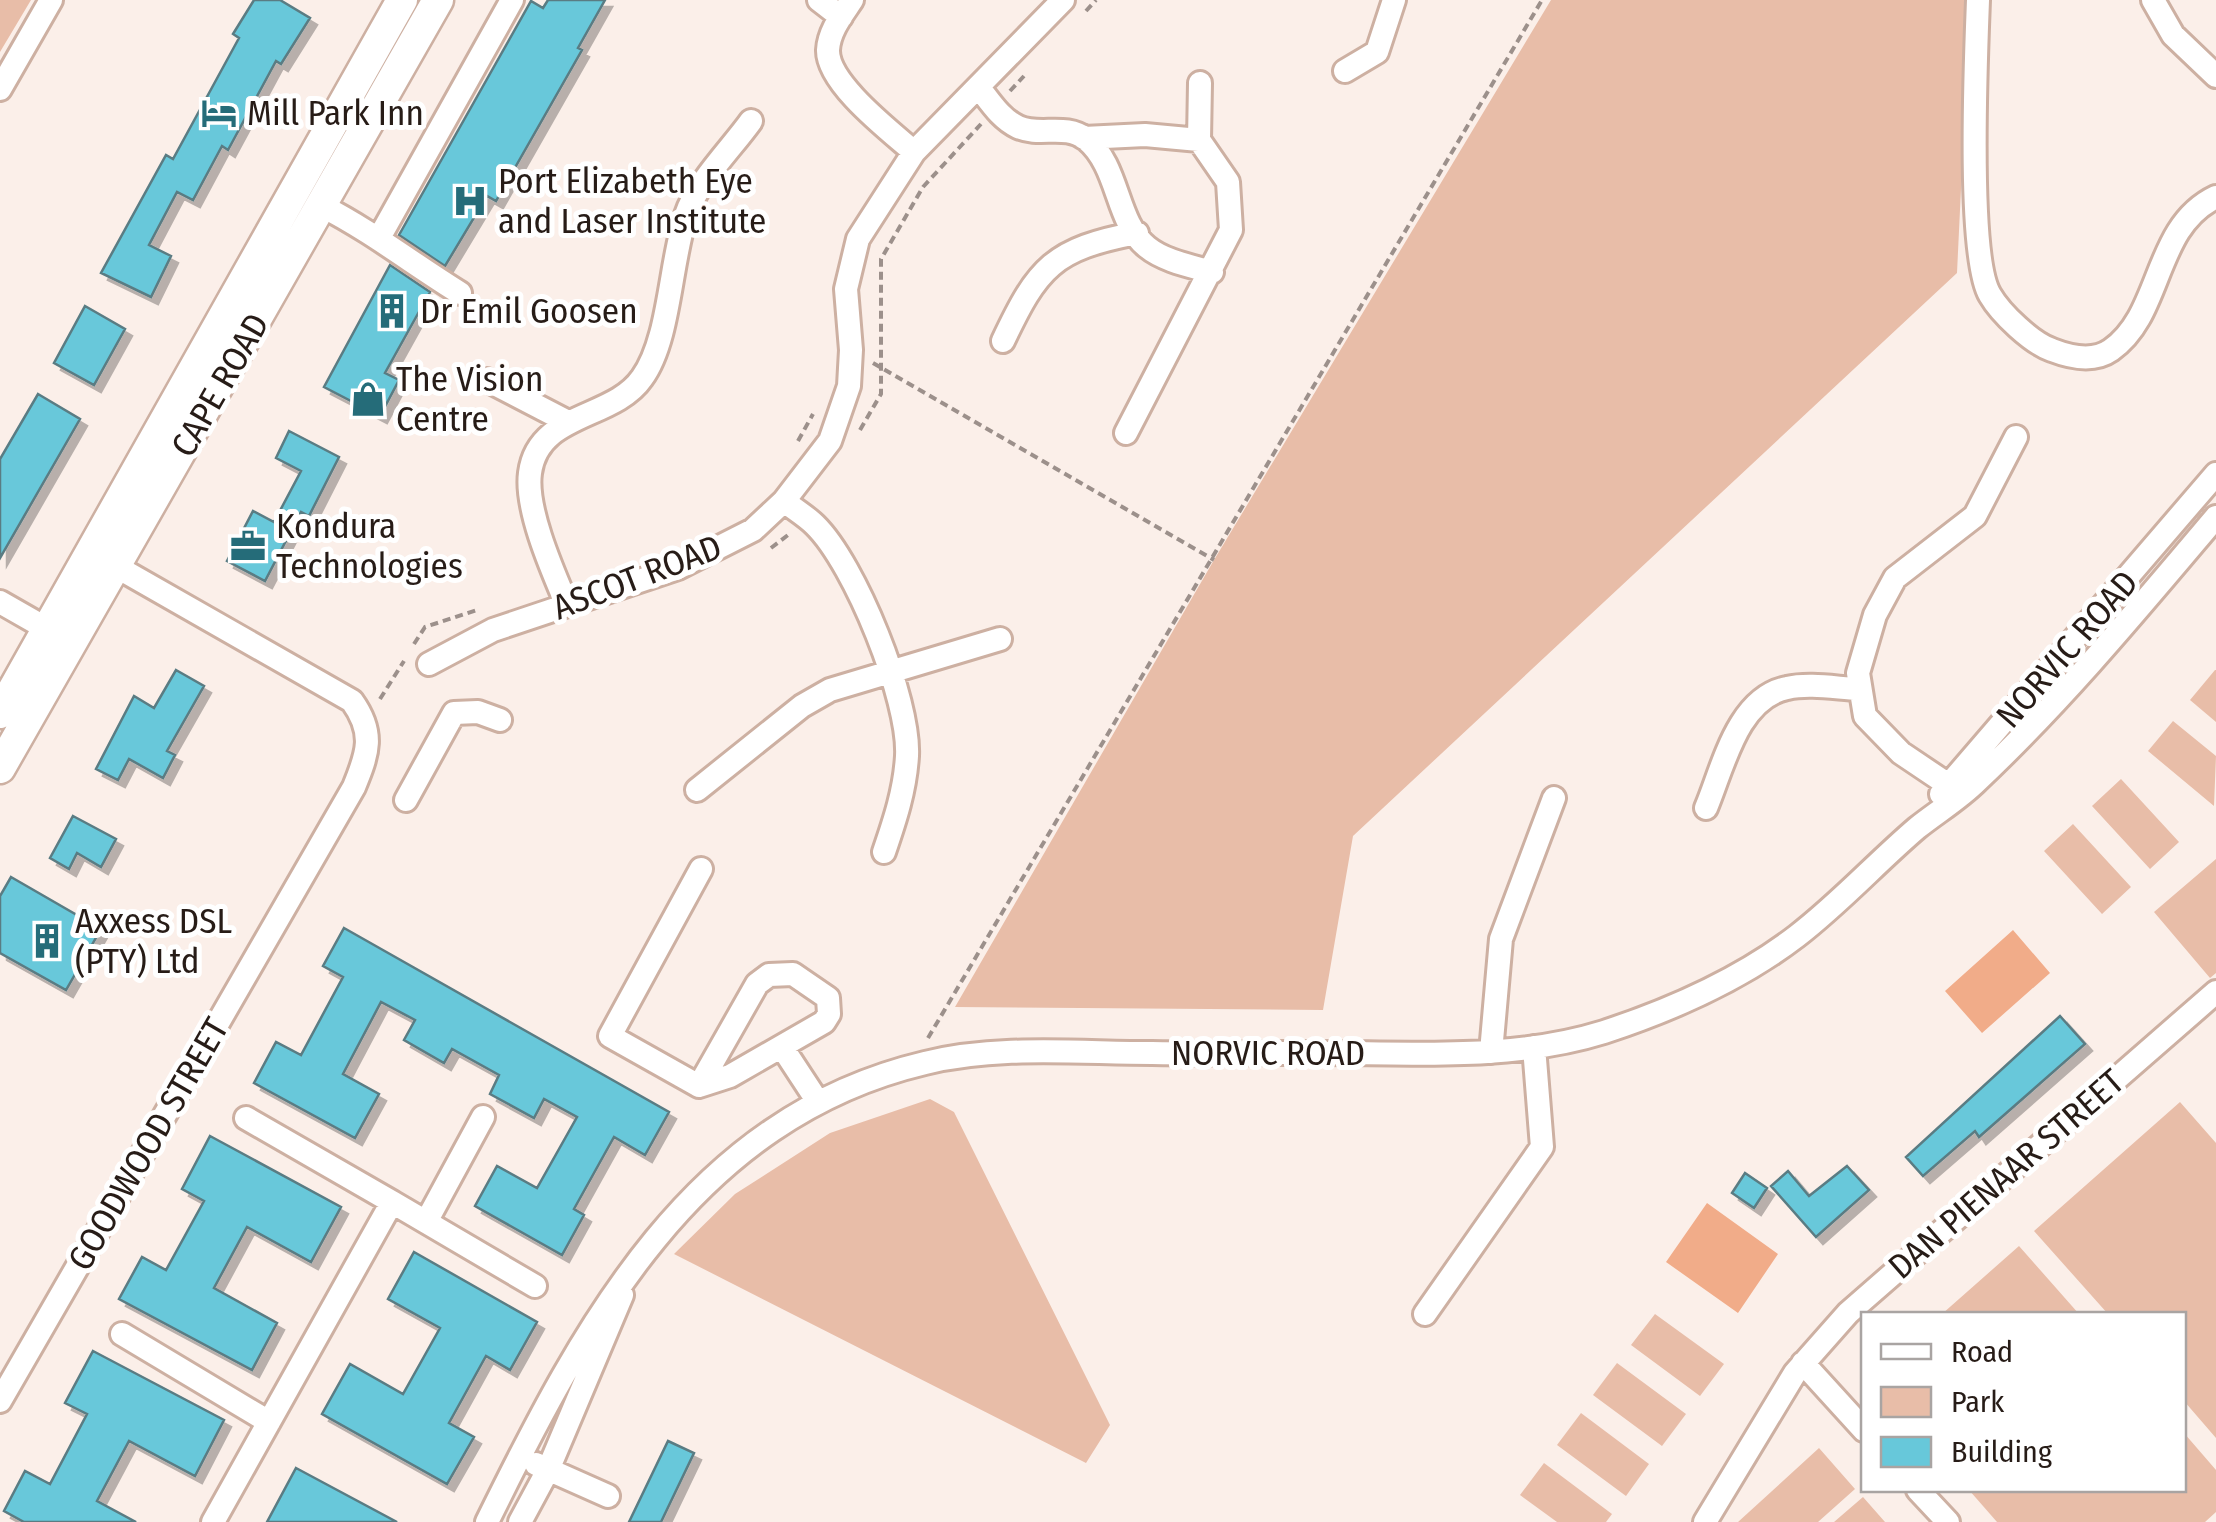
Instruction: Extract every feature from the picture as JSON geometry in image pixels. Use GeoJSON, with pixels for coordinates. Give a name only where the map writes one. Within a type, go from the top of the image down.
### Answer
{"type":"FeatureCollection","features":[{"type":"Feature","properties":{"kind":"main road","name":"CAPE ROAD"},"geometry":{"type":"LineString","coordinates":[[0,713],[402,0]]}},
{"type":"Feature","properties":{"kind":"main road","name":"CAPE ROAD"},"geometry":{"type":"LineString","coordinates":[[0,768],[438,0]]}},
{"type":"Feature","properties":{"kind":"street"},"geometry":{"type":"LineString","coordinates":[[0,89],[51,0]]}},
{"type":"Feature","properties":{"kind":"street"},"geometry":{"type":"LineString","coordinates":[[379,238],[512,0]]}},
{"type":"Feature","properties":{"kind":"street"},"geometry":{"type":"LineString","coordinates":[[819,0],[846,9],[828,51],[832,70],[865,108],[914,152]]}},
{"type":"Feature","properties":{"kind":"street","name":"ASCOT ROAD"},"geometry":{"type":"LineString","coordinates":[[429,664],[493,630],[678,568],[753,530],[784,502],[830,441],[849,386],[851,350],[846,289],[851,262],[876,207],[914,152],[980,89],[1062,0]]}},
{"type":"Feature","properties":{"kind":"street"},"geometry":{"type":"LineString","coordinates":[[1346,71],[1377,52],[1394,0]]}},
{"type":"Feature","properties":{"kind":"street"},"geometry":{"type":"LineString","coordinates":[[1978,0],[1978,248],[1990,296],[2040,345],[2080,357],[2110,350],[2130,330],[2181,224],[2199,205],[2216,197]]}},
{"type":"Feature","properties":{"kind":"street"},"geometry":{"type":"LineString","coordinates":[[2153,0],[2172,35],[2216,76]]}},
{"type":"Feature","properties":{"kind":"street"},"geometry":{"type":"LineString","coordinates":[[1126,433],[1212,272],[1230,230],[1233,208],[1228,182],[1199,140],[1200,83]]}},
{"type":"Feature","properties":{"kind":"street"},"geometry":{"type":"LineString","coordinates":[[980,89],[995,108],[1022,129],[1064,129],[1084,138],[1145,134],[1199,140]]}},
{"type":"Feature","properties":{"kind":"street"},"geometry":{"type":"LineString","coordinates":[[567,605],[531,497],[530,473],[537,452],[553,430],[630,392],[645,376],[687,210],[751,121]]}},
{"type":"Feature","properties":{"kind":"street"},"geometry":{"type":"LineString","coordinates":[[1084,138],[1116,183],[1136,234],[1159,255],[1212,272]]}},
{"type":"Feature","properties":{"kind":"street"},"geometry":{"type":"LineString","coordinates":[[322,206],[379,238],[460,294]]}},
{"type":"Feature","properties":{"kind":"street"},"geometry":{"type":"LineString","coordinates":[[1003,341],[1029,286],[1044,268],[1097,240],[1136,234]]}},
{"type":"Feature","properties":{"kind":"street"},"geometry":{"type":"LineString","coordinates":[[487,380],[568,422]]}},
{"type":"Feature","properties":{"kind":"street"},"geometry":{"type":"LineString","coordinates":[[1956,788],[1912,762],[1865,716],[1858,689],[1865,644],[1895,578],[1975,516],[2016,436]]}},
{"type":"Feature","properties":{"kind":"street","name":"NORVIC ROAD"},"geometry":{"type":"LineString","coordinates":[[487,1522],[592,1326],[669,1218],[725,1162],[818,1102],[910,1068],[970,1056],[1081,1050],[1491,1052],[1534,1047],[1632,1022],[1764,959],[1865,879],[1956,788],[2216,474]]}},
{"type":"Feature","properties":{"kind":"street"},"geometry":{"type":"LineString","coordinates":[[784,502],[817,526],[850,580],[876,628],[902,710],[907,753],[904,787],[884,852]]}},
{"type":"Feature","properties":{"kind":"street","name":"NORVIC ROAD"},"geometry":{"type":"LineString","coordinates":[[1956,788],[2059,701],[2216,517]]}},
{"type":"Feature","properties":{"kind":"street","name":"GOODWOOD STREET"},"geometry":{"type":"LineString","coordinates":[[0,1400],[354,786],[368,754],[365,719],[352,701],[117,567]]}},
{"type":"Feature","properties":{"kind":"street"},"geometry":{"type":"LineString","coordinates":[[0,602],[49,630]]}},
{"type":"Feature","properties":{"kind":"street"},"geometry":{"type":"LineString","coordinates":[[697,790],[802,706],[830,690],[1000,639]]}},
{"type":"Feature","properties":{"kind":"street"},"geometry":{"type":"LineString","coordinates":[[1706,808],[1742,722],[1757,702],[1786,688],[1858,689]]}},
{"type":"Feature","properties":{"kind":"street"},"geometry":{"type":"LineString","coordinates":[[406,800],[454,713],[478,712],[500,720]]}},
{"type":"Feature","properties":{"kind":"street"},"geometry":{"type":"LineString","coordinates":[[1491,1052],[1501,939],[1554,798]]}},
{"type":"Feature","properties":{"kind":"street"},"geometry":{"type":"LineString","coordinates":[[699,1086],[757,984],[768,975],[793,974],[828,998],[831,1006],[824,1022],[730,1076],[699,1086],[610,1036],[701,868]]}},
{"type":"Feature","properties":{"kind":"street","name":"DAN PIENAAR STREET"},"geometry":{"type":"LineString","coordinates":[[1706,1522],[1803,1363],[1848,1313],[2216,992]]}},
{"type":"Feature","properties":{"kind":"street"},"geometry":{"type":"LineString","coordinates":[[782,1047],[818,1102]]}},
{"type":"Feature","properties":{"kind":"street"},"geometry":{"type":"LineString","coordinates":[[1426,1314],[1542,1146],[1534,1047]]}},
{"type":"Feature","properties":{"kind":"street"},"geometry":{"type":"LineString","coordinates":[[426,1222],[483,1117]]}},
{"type":"Feature","properties":{"kind":"street"},"geometry":{"type":"LineString","coordinates":[[246,1118],[535,1286]]}},
{"type":"Feature","properties":{"kind":"street"},"geometry":{"type":"LineString","coordinates":[[213,1522],[392,1202]]}},
{"type":"Feature","properties":{"kind":"street","name":"NORVIC ROAD"},"geometry":{"type":"LineString","coordinates":[[520,1522],[548,1470],[628,1277]]}},
{"type":"Feature","properties":{"kind":"street"},"geometry":{"type":"LineString","coordinates":[[122,1334],[268,1422]]}},
{"type":"Feature","properties":{"kind":"street"},"geometry":{"type":"LineString","coordinates":[[1803,1363],[1861,1427]]}},
{"type":"Feature","properties":{"kind":"street"},"geometry":{"type":"LineString","coordinates":[[519,1457],[608,1496]]}},
{"type":"Feature","properties":{"kind":"street"},"geometry":{"type":"LineString","coordinates":[[1920,1492],[1948,1522]]}},
{"type":"Feature","properties":{"kind":"path"},"geometry":{"type":"LineString","coordinates":[[1084,13],[1096,0]]}},
{"type":"Feature","properties":{"kind":"path"},"geometry":{"type":"LineString","coordinates":[[910,1068],[1542,0]]}},
{"type":"Feature","properties":{"kind":"path"},"geometry":{"type":"LineString","coordinates":[[854,441],[881,394],[881,258],[923,187],[1034,64]]}},
{"type":"Feature","properties":{"kind":"path"},"geometry":{"type":"LineString","coordinates":[[851,350],[1214,560]]}},
{"type":"Feature","properties":{"kind":"path"},"geometry":{"type":"LineString","coordinates":[[797,443],[814,412]]}},
{"type":"Feature","properties":{"kind":"path"},"geometry":{"type":"LineString","coordinates":[[764,553],[808,520]]}},
{"type":"Feature","properties":{"kind":"path"},"geometry":{"type":"LineString","coordinates":[[394,679],[424,627],[482,608]]}},
{"type":"Feature","properties":{"kind":"green space"},"geometry":{"type":"Polygon","coordinates":[[[0,0],[31,0],[0,52],[0,0]]]}},
{"type":"Feature","properties":{"kind":"green space"},"geometry":{"type":"Polygon","coordinates":[[[1551,0],[1970,0],[1957,273],[1353,836],[1323,1010],[955,1007],[1214,560],[1551,0]]]}},
{"type":"Feature","properties":{"kind":"green space"},"geometry":{"type":"Polygon","coordinates":[[[2216,670],[2216,722],[2190,700],[2216,670]]]}},
{"type":"Feature","properties":{"kind":"green space"},"geometry":{"type":"Polygon","coordinates":[[[2173,721],[2216,756],[2214,806],[2148,751],[2173,721]]]}},
{"type":"Feature","properties":{"kind":"green space"},"geometry":{"type":"Polygon","coordinates":[[[2121,779],[2179,842],[2150,869],[2092,806],[2121,779]]]}},
{"type":"Feature","properties":{"kind":"green space"},"geometry":{"type":"Polygon","coordinates":[[[2073,824],[2131,887],[2102,914],[2044,851],[2073,824]]]}},
{"type":"Feature","properties":{"kind":"green space"},"geometry":{"type":"Polygon","coordinates":[[[2216,859],[2216,973],[2210,978],[2154,912],[2216,859]]]}},
{"type":"Feature","properties":{"kind":"green space"},"geometry":{"type":"Polygon","coordinates":[[[930,1099],[954,1112],[1110,1425],[1086,1463],[674,1254],[735,1194],[830,1133],[930,1099]]]}},
{"type":"Feature","properties":{"kind":"green space"},"geometry":{"type":"Polygon","coordinates":[[[2180,1102],[2216,1143],[2216,1438],[2186,1403],[2186,1312],[2106,1312],[2034,1231],[2180,1102]]]}},
{"type":"Feature","properties":{"kind":"green space"},"geometry":{"type":"Polygon","coordinates":[[[2019,1246],[2077,1312],[1944,1312],[2019,1246]]]}},
{"type":"Feature","properties":{"kind":"green space"},"geometry":{"type":"Polygon","coordinates":[[[1655,1314],[1724,1364],[1700,1396],[1631,1345],[1655,1314]]]}},
{"type":"Feature","properties":{"kind":"green space"},"geometry":{"type":"Polygon","coordinates":[[[1617,1363],[1686,1414],[1662,1446],[1593,1395],[1617,1363]]]}},
{"type":"Feature","properties":{"kind":"green space"},"geometry":{"type":"Polygon","coordinates":[[[1581,1413],[1649,1464],[1626,1496],[1557,1445],[1581,1413]]]}},
{"type":"Feature","properties":{"kind":"green space"},"geometry":{"type":"Polygon","coordinates":[[[2186,1435],[2216,1470],[2216,1512],[2205,1522],[1997,1522],[1971,1492],[2186,1492],[2186,1435]]]}},
{"type":"Feature","properties":{"kind":"green space"},"geometry":{"type":"Polygon","coordinates":[[[1819,1448],[1855,1489],[1818,1522],[1738,1522],[1819,1448]]]}},
{"type":"Feature","properties":{"kind":"green space"},"geometry":{"type":"Polygon","coordinates":[[[1544,1463],[1612,1514],[1606,1522],[1557,1522],[1520,1495],[1544,1463]]]}},
{"type":"Feature","properties":{"kind":"green space"},"geometry":{"type":"Polygon","coordinates":[[[1863,1497],[1885,1522],[1834,1522],[1863,1497]]]}},
{"type":"Feature","properties":{"kind":"shaded area"},"geometry":{"type":"Polygon","coordinates":[[[2013,930],[2050,973],[1982,1033],[1945,991],[2013,930]]]}},
{"type":"Feature","properties":{"kind":"shaded area"},"geometry":{"type":"Polygon","coordinates":[[[1707,1203],[1778,1254],[1738,1313],[1666,1262],[1707,1203]]]}},
{"type":"Feature","properties":{"kind":"building"},"geometry":{"type":"Polygon","coordinates":[[[254,0],[280,0],[310,18],[281,64],[276,61],[228,150],[222,146],[193,200],[177,192],[149,245],[171,256],[151,297],[101,273],[166,155],[173,159],[239,38],[233,34],[254,0]]]}},
{"type":"Feature","properties":{"kind":"building"},"geometry":{"type":"Polygon","coordinates":[[[548,0],[605,0],[578,48],[582,50],[496,201],[487,196],[445,266],[399,235],[531,1],[543,8],[548,0]]]}},
{"type":"Feature","properties":{"kind":"building"},"geometry":{"type":"Polygon","coordinates":[[[390,265],[430,292],[385,373],[399,380],[380,416],[324,387],[390,265]]]}},
{"type":"Feature","properties":{"kind":"building"},"geometry":{"type":"Polygon","coordinates":[[[85,306],[125,329],[94,385],[54,363],[85,306]]]}},
{"type":"Feature","properties":{"kind":"building"},"geometry":{"type":"Polygon","coordinates":[[[38,394],[80,419],[0,558],[0,459],[38,394]]]}},
{"type":"Feature","properties":{"kind":"building"},"geometry":{"type":"Polygon","coordinates":[[[289,431],[339,457],[309,516],[301,512],[265,581],[227,561],[253,511],[274,522],[301,471],[276,458],[289,431]]]}},
{"type":"Feature","properties":{"kind":"building"},"geometry":{"type":"Polygon","coordinates":[[[176,670],[204,686],[167,751],[175,755],[163,778],[129,759],[118,780],[96,769],[134,696],[154,708],[176,670]]]}},
{"type":"Feature","properties":{"kind":"building"},"geometry":{"type":"Polygon","coordinates":[[[73,816],[116,839],[101,867],[77,853],[69,869],[50,858],[73,816]]]}},
{"type":"Feature","properties":{"kind":"building","name":"Axxess DSL (PTY) Ltd"},"geometry":{"type":"Polygon","coordinates":[[[11,877],[101,929],[66,990],[0,953],[0,896],[11,877]]]}},
{"type":"Feature","properties":{"kind":"building"},"geometry":{"type":"Polygon","coordinates":[[[344,928],[669,1112],[645,1155],[614,1137],[574,1209],[584,1215],[562,1255],[475,1206],[497,1166],[537,1188],[577,1117],[544,1099],[534,1118],[490,1094],[499,1075],[452,1049],[444,1063],[404,1040],[415,1020],[381,1002],[343,1074],[379,1094],[355,1138],[254,1083],[276,1042],[301,1055],[343,977],[323,966],[344,928]]]}},
{"type":"Feature","properties":{"kind":"building"},"geometry":{"type":"Polygon","coordinates":[[[2060,1016],[2085,1044],[1979,1137],[1975,1131],[1923,1176],[1906,1157],[2060,1016]]]}},
{"type":"Feature","properties":{"kind":"building"},"geometry":{"type":"Polygon","coordinates":[[[210,1136],[341,1207],[311,1262],[247,1227],[214,1288],[277,1323],[252,1370],[119,1299],[142,1257],[166,1270],[204,1201],[182,1189],[210,1136]]]}},
{"type":"Feature","properties":{"kind":"building"},"geometry":{"type":"Polygon","coordinates":[[[1847,1166],[1869,1190],[1816,1237],[1771,1186],[1788,1171],[1809,1196],[1847,1166]]]}},
{"type":"Feature","properties":{"kind":"building"},"geometry":{"type":"Polygon","coordinates":[[[1745,1173],[1767,1188],[1754,1208],[1732,1193],[1745,1173]]]}},
{"type":"Feature","properties":{"kind":"building"},"geometry":{"type":"Polygon","coordinates":[[[414,1252],[537,1322],[510,1370],[486,1356],[449,1423],[474,1437],[447,1484],[322,1414],[350,1364],[403,1394],[440,1328],[388,1299],[414,1252]]]}},
{"type":"Feature","properties":{"kind":"building"},"geometry":{"type":"Polygon","coordinates":[[[93,1351],[224,1420],[195,1476],[129,1441],[97,1501],[136,1522],[24,1522],[4,1511],[25,1471],[50,1484],[87,1414],[65,1403],[93,1351]]]}},
{"type":"Feature","properties":{"kind":"building"},"geometry":{"type":"Polygon","coordinates":[[[668,1441],[694,1453],[661,1522],[629,1522],[668,1441]]]}},
{"type":"Feature","properties":{"kind":"building"},"geometry":{"type":"Polygon","coordinates":[[[296,1468],[397,1522],[267,1522],[296,1468]]]}},
{"type":"Feature","properties":{"kind":"place","name":"Mill Park Inn"},"geometry":{"type":"Point","coordinates":[219,113]}},
{"type":"Feature","properties":{"kind":"place","name":"Port Elizabeth Eye and Laser Institute"},"geometry":{"type":"Point","coordinates":[470,201]}},
{"type":"Feature","properties":{"kind":"place","name":"Dr Emil Goosen"},"geometry":{"type":"Point","coordinates":[392,311]}},
{"type":"Feature","properties":{"kind":"place","name":"The Vision Centre"},"geometry":{"type":"Point","coordinates":[368,399]}},
{"type":"Feature","properties":{"kind":"place","name":"Kondura Technologies"},"geometry":{"type":"Point","coordinates":[248,546]}},
{"type":"Feature","properties":{"kind":"place","name":"Axxess DSL (PTY) Ltd"},"geometry":{"type":"Point","coordinates":[47,941]}}]}
